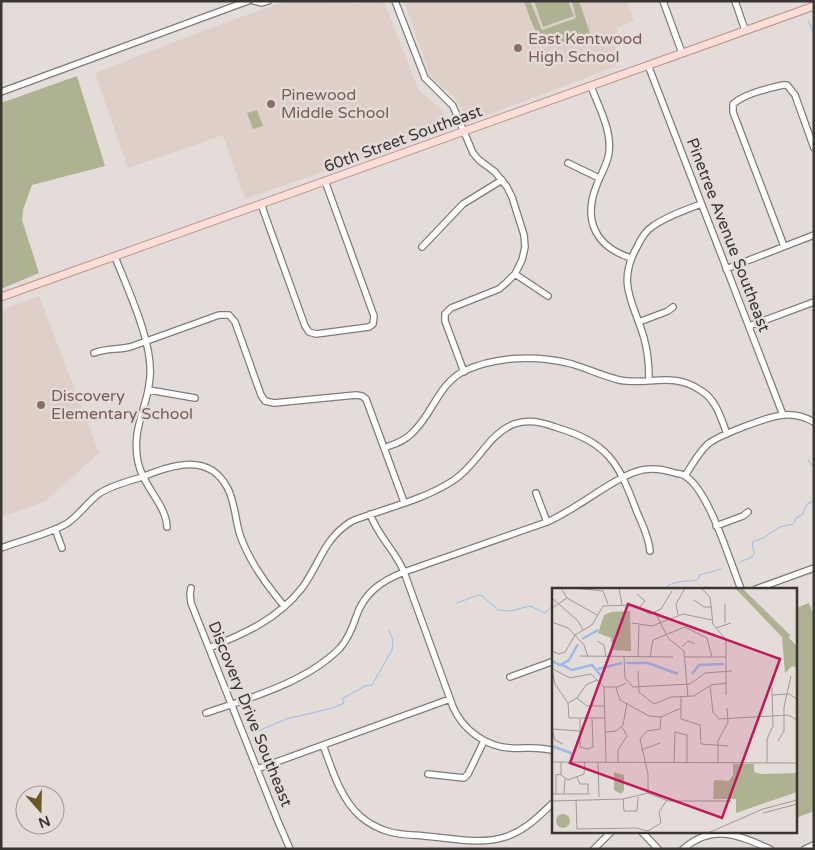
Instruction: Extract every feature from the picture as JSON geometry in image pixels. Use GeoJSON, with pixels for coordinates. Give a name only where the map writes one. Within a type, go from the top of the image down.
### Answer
{"type":"FeatureCollection","features":[{"type":"Feature","properties":{"kind":"main road","name":"60th Street Southeast"},"geometry":{"type":"LineString","coordinates":[[1,297],[814,6]]}},
{"type":"Feature","properties":{"kind":"street"},"geometry":{"type":"LineString","coordinates":[[1,92],[248,1]]}},
{"type":"Feature","properties":{"kind":"street"},"geometry":{"type":"LineString","coordinates":[[254,1],[262,3],[268,1]]}},
{"type":"Feature","properties":{"kind":"street"},"geometry":{"type":"LineString","coordinates":[[395,1],[425,78],[453,106],[473,152],[479,160],[502,180],[512,197],[524,235],[525,247],[522,260],[515,274],[499,289],[451,308],[445,314],[444,321],[464,372]]}},
{"type":"Feature","properties":{"kind":"street"},"geometry":{"type":"LineString","coordinates":[[663,1],[682,53]]}},
{"type":"Feature","properties":{"kind":"street"},"geometry":{"type":"LineString","coordinates":[[734,1],[745,30]]}},
{"type":"Feature","properties":{"kind":"street","name":"Pinetree Avenue Southeast"},"geometry":{"type":"LineString","coordinates":[[648,65],[784,415]]}},
{"type":"Feature","properties":{"kind":"street"},"geometry":{"type":"LineString","coordinates":[[784,246],[732,108],[736,101],[758,92],[787,85],[795,95],[814,148]]}},
{"type":"Feature","properties":{"kind":"street"},"geometry":{"type":"LineString","coordinates":[[591,86],[610,143],[608,160],[599,178],[590,207],[592,224],[599,239],[610,249],[631,258]]}},
{"type":"Feature","properties":{"kind":"street"},"geometry":{"type":"LineString","coordinates":[[568,163],[599,178]]}},
{"type":"Feature","properties":{"kind":"street"},"geometry":{"type":"LineString","coordinates":[[422,247],[463,204],[502,180]]}},
{"type":"Feature","properties":{"kind":"street"},"geometry":{"type":"LineString","coordinates":[[261,204],[305,326],[309,332],[316,334],[365,328],[373,324],[374,316],[325,181]]}},
{"type":"Feature","properties":{"kind":"street"},"geometry":{"type":"LineString","coordinates":[[650,380],[648,361],[639,322],[629,296],[627,283],[628,268],[643,235],[651,227],[662,220],[702,204]]}},
{"type":"Feature","properties":{"kind":"street"},"geometry":{"type":"LineString","coordinates":[[726,269],[814,235]]}},
{"type":"Feature","properties":{"kind":"street"},"geometry":{"type":"LineString","coordinates":[[115,257],[146,340],[151,366],[149,390],[136,438],[138,458],[142,476],[166,516],[167,527]]}},
{"type":"Feature","properties":{"kind":"street"},"geometry":{"type":"LineString","coordinates":[[515,274],[548,296]]}},
{"type":"Feature","properties":{"kind":"street"},"geometry":{"type":"LineString","coordinates":[[748,326],[814,302]]}},
{"type":"Feature","properties":{"kind":"street"},"geometry":{"type":"LineString","coordinates":[[639,322],[668,311],[673,306]]}},
{"type":"Feature","properties":{"kind":"street"},"geometry":{"type":"LineString","coordinates":[[94,353],[103,349],[124,348],[218,315],[229,314],[235,322],[265,402],[274,403],[362,396],[366,399],[404,502]]}},
{"type":"Feature","properties":{"kind":"street"},"geometry":{"type":"LineString","coordinates":[[384,448],[401,442],[411,435],[446,386],[464,372],[499,361],[523,358],[573,364],[620,380],[675,379],[684,382],[702,390],[712,401],[717,408],[727,434]]}},
{"type":"Feature","properties":{"kind":"street"},"geometry":{"type":"LineString","coordinates":[[149,390],[195,398]]}},
{"type":"Feature","properties":{"kind":"street"},"geometry":{"type":"LineString","coordinates":[[685,476],[699,454],[708,445],[727,434],[784,415],[797,416],[814,422]]}},
{"type":"Feature","properties":{"kind":"street"},"geometry":{"type":"LineString","coordinates":[[209,648],[256,628],[284,606],[301,588],[334,534],[352,521],[433,492],[457,478],[473,464],[493,437],[503,429],[525,422],[544,423],[572,432],[598,446],[609,456],[624,477],[647,536],[650,551]]}},
{"type":"Feature","properties":{"kind":"street"},"geometry":{"type":"LineString","coordinates":[[1,548],[55,529],[70,521],[105,490],[167,467],[184,464],[199,465],[209,469],[227,485],[241,536],[250,558],[264,581],[284,606]]}},
{"type":"Feature","properties":{"kind":"street"},"geometry":{"type":"LineString","coordinates":[[206,713],[282,686],[329,658],[347,639],[360,606],[367,595],[385,580],[547,522],[568,512],[624,477],[638,471],[653,468],[685,476],[703,495],[740,588]]}},
{"type":"Feature","properties":{"kind":"street"},"geometry":{"type":"LineString","coordinates":[[536,493],[547,522]]}},
{"type":"Feature","properties":{"kind":"street"},"geometry":{"type":"LineString","coordinates":[[716,526],[743,516],[748,512]]}},
{"type":"Feature","properties":{"kind":"street"},"geometry":{"type":"LineString","coordinates":[[370,514],[379,535],[399,560],[450,699],[461,721],[470,731],[484,741],[500,747],[535,747],[552,751]]}},
{"type":"Feature","properties":{"kind":"street"},"geometry":{"type":"LineString","coordinates":[[55,529],[62,548]]}},
{"type":"Feature","properties":{"kind":"street"},"geometry":{"type":"LineString","coordinates":[[759,588],[814,568]]}},
{"type":"Feature","properties":{"kind":"street","name":"Discovery Drive Southeast"},"geometry":{"type":"LineString","coordinates":[[191,588],[191,603],[290,849]]}},
{"type":"Feature","properties":{"kind":"street"},"geometry":{"type":"LineString","coordinates":[[510,677],[552,662]]}},
{"type":"Feature","properties":{"kind":"street"},"geometry":{"type":"LineString","coordinates":[[257,769],[450,699]]}},
{"type":"Feature","properties":{"kind":"street"},"geometry":{"type":"LineString","coordinates":[[428,774],[464,778],[468,774],[484,741]]}},
{"type":"Feature","properties":{"kind":"street"},"geometry":{"type":"LineString","coordinates":[[323,745],[351,807],[371,824],[389,832],[441,838],[496,840],[527,827],[552,804]]}},
{"type":"Feature","properties":{"kind":"street"},"geometry":{"type":"LineString","coordinates":[[594,849],[611,832]]}},
{"type":"Feature","properties":{"kind":"street"},"geometry":{"type":"LineString","coordinates":[[642,832],[658,849]]}},
{"type":"Feature","properties":{"kind":"street"},"geometry":{"type":"LineString","coordinates":[[683,849],[702,836],[719,833],[738,836],[755,846],[770,849]]}},
{"type":"Feature","properties":{"kind":"street"},"geometry":{"type":"LineString","coordinates":[[805,849],[814,845]]}},
{"type":"Feature","properties":{"kind":"shaded area","name":"Pinewood Middle School"},"geometry":{"type":"Polygon","coordinates":[[[290,1],[360,3],[384,1],[418,89],[442,110],[452,127],[245,199],[223,135],[128,168],[95,73],[208,29],[290,1]]]}},
{"type":"Feature","properties":{"kind":"shaded area","name":"East Kentwood High School"},"geometry":{"type":"Polygon","coordinates":[[[404,1],[627,1],[634,21],[617,28],[615,67],[468,122],[454,96],[438,84],[429,73],[404,1]]]}},
{"type":"Feature","properties":{"kind":"shaded area","name":"Discovery Elementary School"},"geometry":{"type":"Polygon","coordinates":[[[39,296],[99,453],[44,502],[1,517],[1,310],[39,296]]]}},
{"type":"Feature","properties":{"kind":"green space"},"geometry":{"type":"Polygon","coordinates":[[[524,1],[530,1],[542,30],[576,18],[572,1],[579,1],[590,33],[562,42],[553,43],[545,41],[534,28],[524,1]]]}},
{"type":"Feature","properties":{"kind":"green space"},"geometry":{"type":"Polygon","coordinates":[[[534,1],[568,1],[574,16],[543,27],[534,1]]]}},
{"type":"Feature","properties":{"kind":"green space"},"geometry":{"type":"Polygon","coordinates":[[[77,76],[105,166],[32,185],[23,210],[22,220],[39,273],[1,289],[1,103],[77,76]]]}},
{"type":"Feature","properties":{"kind":"green space"},"geometry":{"type":"Polygon","coordinates":[[[257,110],[263,126],[253,129],[247,113],[257,110]]]}},
{"type":"Feature","properties":{"kind":"green space"},"geometry":{"type":"Polygon","coordinates":[[[809,603],[814,616],[814,811],[798,817],[798,607],[809,603]]]}},
{"type":"Feature","properties":{"kind":"waterway"},"geometry":{"type":"LineString","coordinates":[[808,20],[814,34]]}},
{"type":"Feature","properties":{"kind":"waterway"},"geometry":{"type":"LineString","coordinates":[[808,460],[814,468]]}},
{"type":"Feature","properties":{"kind":"waterway"},"geometry":{"type":"LineString","coordinates":[[740,562],[752,557],[754,554],[752,542],[763,538],[780,527],[793,524],[797,517],[802,515],[807,504],[814,501]]}},
{"type":"Feature","properties":{"kind":"waterway"},"geometry":{"type":"LineString","coordinates":[[665,588],[671,584],[697,580],[700,575],[721,569]]}},
{"type":"Feature","properties":{"kind":"waterway"},"geometry":{"type":"LineString","coordinates":[[457,603],[478,595],[482,596],[498,610],[510,611],[530,606],[545,613],[552,606]]}},
{"type":"Feature","properties":{"kind":"waterway"},"geometry":{"type":"LineString","coordinates":[[256,732],[286,719],[333,708],[344,703],[342,699],[365,686],[372,685],[392,650],[393,640],[389,630]]}},
{"type":"Feature","properties":{"kind":"place","name":"East Kentwood High School"},"geometry":{"type":"Point","coordinates":[518,48]}},
{"type":"Feature","properties":{"kind":"place","name":"Pinewood Middle School"},"geometry":{"type":"Point","coordinates":[271,104]}},
{"type":"Feature","properties":{"kind":"place","name":"Discovery Elementary School"},"geometry":{"type":"Point","coordinates":[41,405]}}]}
